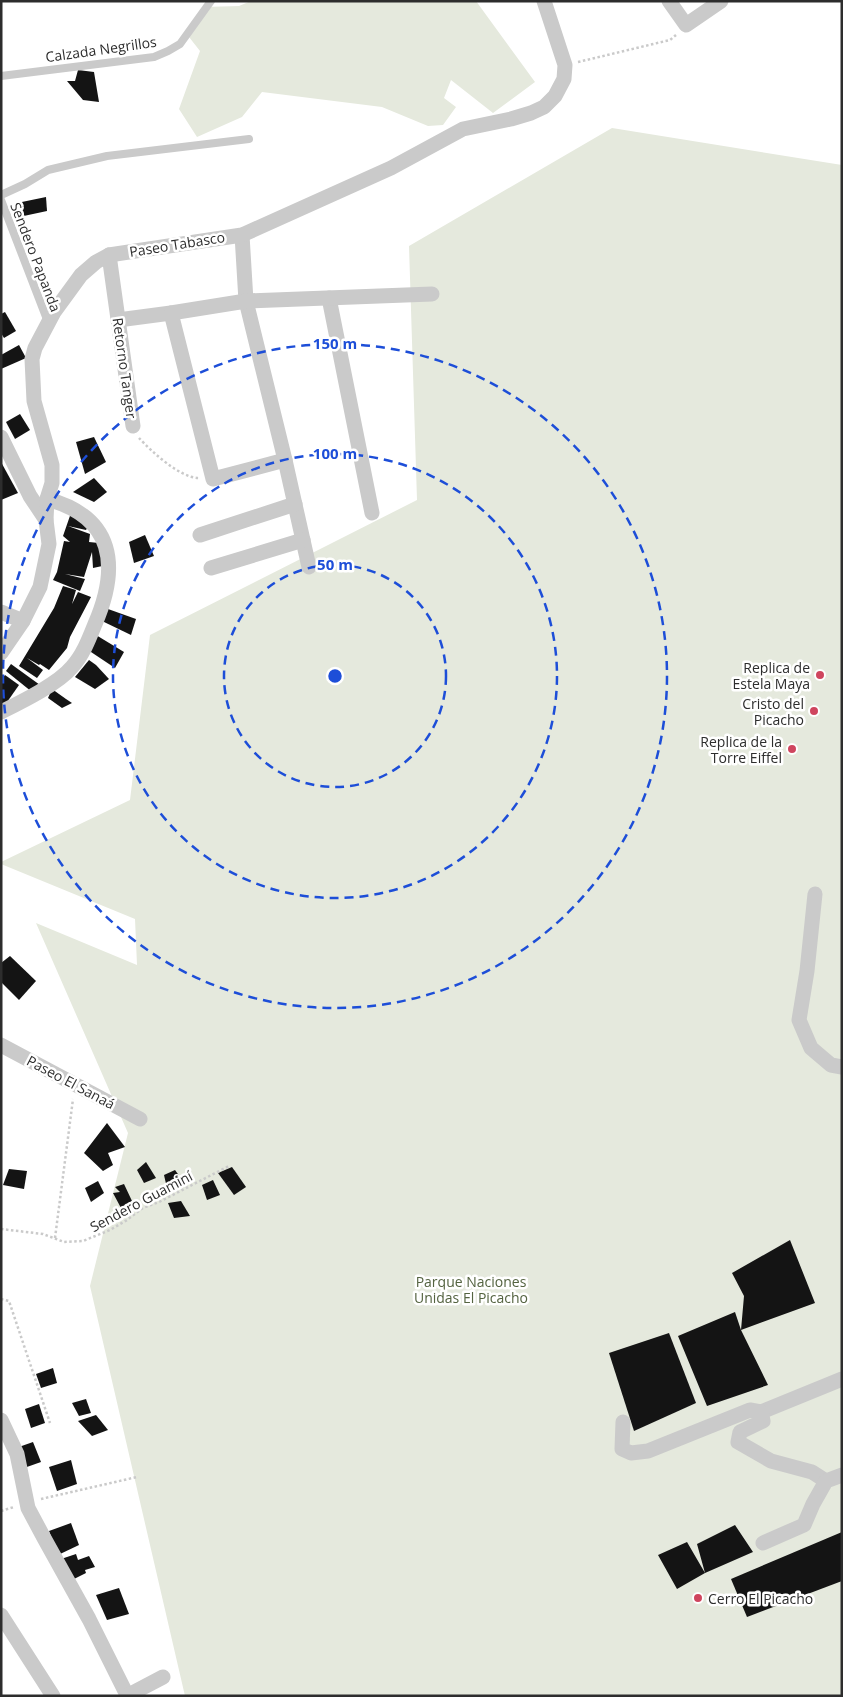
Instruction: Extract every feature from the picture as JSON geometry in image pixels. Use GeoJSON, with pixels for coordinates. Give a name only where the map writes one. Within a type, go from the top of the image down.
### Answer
{"type":"FeatureCollection","features":[{"type":"Feature","properties":{"kind":"street"},"geometry":{"type":"LineString","coordinates":[[544,1],[565,65]]}},
{"type":"Feature","properties":{"kind":"street"},"geometry":{"type":"LineString","coordinates":[[669,1],[686,25],[722,1]]}},
{"type":"Feature","properties":{"kind":"street","name":"Paseo Tabasco"},"geometry":{"type":"LineString","coordinates":[[1,653],[23,620],[40,587],[49,544],[46,520],[47,499],[52,483],[52,465],[34,401],[32,359],[35,348],[48,323],[81,275],[96,262],[109,255],[242,235],[391,168],[463,129],[531,113],[544,107],[555,96],[564,79],[565,65]]}},
{"type":"Feature","properties":{"kind":"street"},"geometry":{"type":"LineString","coordinates":[[242,235],[246,301],[309,567]]}},
{"type":"Feature","properties":{"kind":"street","name":"Retorno Tanger"},"geometry":{"type":"LineString","coordinates":[[109,255],[133,426]]}},
{"type":"Feature","properties":{"kind":"street"},"geometry":{"type":"LineString","coordinates":[[118,320],[246,301],[432,294]]}},
{"type":"Feature","properties":{"kind":"street"},"geometry":{"type":"LineString","coordinates":[[329,298],[372,513]]}},
{"type":"Feature","properties":{"kind":"street"},"geometry":{"type":"LineString","coordinates":[[172,313],[213,479],[285,460]]}},
{"type":"Feature","properties":{"kind":"street"},"geometry":{"type":"LineString","coordinates":[[1,437],[30,496],[46,520]]}},
{"type":"Feature","properties":{"kind":"street"},"geometry":{"type":"LineString","coordinates":[[1,712],[54,682],[71,668],[84,650],[102,610],[107,589],[109,566],[102,536],[92,522],[70,506],[47,499]]}},
{"type":"Feature","properties":{"kind":"street"},"geometry":{"type":"LineString","coordinates":[[200,535],[295,504]]}},
{"type":"Feature","properties":{"kind":"street"},"geometry":{"type":"LineString","coordinates":[[211,568],[303,540]]}},
{"type":"Feature","properties":{"kind":"street"},"geometry":{"type":"LineString","coordinates":[[1,612],[23,620]]}},
{"type":"Feature","properties":{"kind":"street"},"geometry":{"type":"LineString","coordinates":[[815,894],[807,970],[799,1020],[811,1048],[831,1065],[842,1067]]}},
{"type":"Feature","properties":{"kind":"street","name":"Paseo El Sanaá"},"geometry":{"type":"LineString","coordinates":[[1,1045],[140,1119]]}},
{"type":"Feature","properties":{"kind":"street"},"geometry":{"type":"LineString","coordinates":[[623,1422],[622,1449],[631,1453],[648,1451],[750,1410],[762,1412],[842,1379]]}},
{"type":"Feature","properties":{"kind":"street"},"geometry":{"type":"LineString","coordinates":[[762,1412],[763,1421],[740,1432],[738,1442],[771,1461],[812,1472],[826,1481]]}},
{"type":"Feature","properties":{"kind":"street"},"geometry":{"type":"LineString","coordinates":[[1,1420],[17,1454],[27,1503],[44,1538],[89,1619],[127,1696],[163,1677]]}},
{"type":"Feature","properties":{"kind":"street"},"geometry":{"type":"LineString","coordinates":[[763,1542],[804,1525],[826,1481],[842,1475]]}},
{"type":"Feature","properties":{"kind":"street"},"geometry":{"type":"LineString","coordinates":[[1,1615],[54,1696]]}},
{"type":"Feature","properties":{"kind":"lane","name":"Calzada Negrillos"},"geometry":{"type":"LineString","coordinates":[[1,76],[154,57],[180,44],[212,1]]}},
{"type":"Feature","properties":{"kind":"lane"},"geometry":{"type":"LineString","coordinates":[[1,195],[25,184],[48,170],[107,156],[249,139]]}},
{"type":"Feature","properties":{"kind":"lane","name":"Sendero Papanda"},"geometry":{"type":"LineString","coordinates":[[1,200],[48,323]]}},
{"type":"Feature","properties":{"kind":"path"},"geometry":{"type":"LineString","coordinates":[[565,65],[670,40],[686,25]]}},
{"type":"Feature","properties":{"kind":"path","name":"Retorno Tanger"},"geometry":{"type":"LineString","coordinates":[[133,426],[139,439],[174,468],[195,478],[213,479]]}},
{"type":"Feature","properties":{"kind":"path"},"geometry":{"type":"LineString","coordinates":[[56,1238],[75,1085]]}},
{"type":"Feature","properties":{"kind":"path","name":"Sendero Guaminí"},"geometry":{"type":"LineString","coordinates":[[1,1229],[43,1234],[64,1242],[83,1241],[127,1220],[143,1208],[159,1202],[229,1166]]}},
{"type":"Feature","properties":{"kind":"path"},"geometry":{"type":"LineString","coordinates":[[1,1300],[10,1301],[50,1423]]}},
{"type":"Feature","properties":{"kind":"path"},"geometry":{"type":"LineString","coordinates":[[1,1511],[136,1477]]}},
{"type":"Feature","properties":{"kind":"green space"},"geometry":{"type":"Polygon","coordinates":[[[251,1],[476,1],[535,82],[493,113],[451,80],[444,98],[456,107],[443,125],[428,126],[382,107],[262,92],[242,117],[197,137],[179,109],[200,51],[189,37],[203,7],[239,6],[251,1]]]}},
{"type":"Feature","properties":{"kind":"green space","name":"Parque Naciones Unidas El Picacho"},"geometry":{"type":"Polygon","coordinates":[[[612,128],[842,165],[842,1696],[185,1696],[90,1286],[128,1133],[36,923],[137,965],[135,919],[1,864],[1,862],[130,800],[150,635],[417,500],[409,246],[612,128]]]}},
{"type":"Feature","properties":{"kind":"building"},"geometry":{"type":"Polygon","coordinates":[[[78,70],[94,72],[99,102],[83,100],[67,81],[75,81],[78,70]]]}},
{"type":"Feature","properties":{"kind":"building"},"geometry":{"type":"Polygon","coordinates":[[[46,197],[47,211],[19,217],[17,203],[46,197]]]}},
{"type":"Feature","properties":{"kind":"building"},"geometry":{"type":"Polygon","coordinates":[[[5,312],[16,331],[4,338],[1,333],[1,314],[5,312]]]}},
{"type":"Feature","properties":{"kind":"building"},"geometry":{"type":"Polygon","coordinates":[[[19,345],[26,358],[1,369],[1,355],[19,345]]]}},
{"type":"Feature","properties":{"kind":"building"},"geometry":{"type":"Polygon","coordinates":[[[20,414],[30,430],[15,439],[6,422],[20,414]]]}},
{"type":"Feature","properties":{"kind":"building"},"geometry":{"type":"Polygon","coordinates":[[[94,437],[106,462],[85,474],[76,442],[94,437]]]}},
{"type":"Feature","properties":{"kind":"building"},"geometry":{"type":"Polygon","coordinates":[[[1,462],[18,493],[1,500],[1,462]]]}},
{"type":"Feature","properties":{"kind":"building"},"geometry":{"type":"Polygon","coordinates":[[[94,478],[107,492],[94,502],[73,492],[94,478]]]}},
{"type":"Feature","properties":{"kind":"building"},"geometry":{"type":"Polygon","coordinates":[[[72,510],[89,525],[86,530],[68,526],[90,534],[89,542],[99,543],[107,565],[93,568],[92,552],[84,577],[65,574],[85,579],[80,591],[53,580],[57,572],[64,541],[70,542],[63,536],[72,510]]]}},
{"type":"Feature","properties":{"kind":"building"},"geometry":{"type":"Polygon","coordinates":[[[145,535],[154,556],[134,563],[129,542],[145,535]]]}},
{"type":"Feature","properties":{"kind":"building"},"geometry":{"type":"Polygon","coordinates":[[[63,586],[76,590],[72,604],[78,592],[91,597],[70,637],[67,648],[49,670],[27,658],[43,670],[37,678],[19,666],[54,608],[63,586]]]}},
{"type":"Feature","properties":{"kind":"building"},"geometry":{"type":"Polygon","coordinates":[[[108,609],[136,619],[131,635],[102,621],[108,609]]]}},
{"type":"Feature","properties":{"kind":"building"},"geometry":{"type":"Polygon","coordinates":[[[96,635],[124,652],[115,668],[88,650],[96,635]]]}},
{"type":"Feature","properties":{"kind":"building"},"geometry":{"type":"Polygon","coordinates":[[[89,660],[109,679],[95,689],[75,677],[89,660]]]}},
{"type":"Feature","properties":{"kind":"building"},"geometry":{"type":"Polygon","coordinates":[[[11,664],[40,685],[32,692],[6,671],[11,664]]]}},
{"type":"Feature","properties":{"kind":"building"},"geometry":{"type":"Polygon","coordinates":[[[5,675],[19,685],[5,705],[1,702],[1,680],[5,675]]]}},
{"type":"Feature","properties":{"kind":"building"},"geometry":{"type":"Polygon","coordinates":[[[52,689],[72,703],[62,708],[48,698],[52,689]]]}},
{"type":"Feature","properties":{"kind":"building"},"geometry":{"type":"Polygon","coordinates":[[[10,956],[36,981],[19,1000],[1,982],[1,963],[10,956]]]}},
{"type":"Feature","properties":{"kind":"building"},"geometry":{"type":"Polygon","coordinates":[[[107,1123],[125,1147],[108,1153],[113,1165],[103,1171],[84,1153],[107,1123]]]}},
{"type":"Feature","properties":{"kind":"building"},"geometry":{"type":"Polygon","coordinates":[[[146,1162],[156,1178],[144,1183],[137,1170],[146,1162]]]}},
{"type":"Feature","properties":{"kind":"building"},"geometry":{"type":"Polygon","coordinates":[[[232,1167],[246,1187],[234,1195],[218,1173],[232,1167]]]}},
{"type":"Feature","properties":{"kind":"building"},"geometry":{"type":"Polygon","coordinates":[[[9,1169],[27,1171],[24,1189],[3,1185],[9,1169]]]}},
{"type":"Feature","properties":{"kind":"building"},"geometry":{"type":"Polygon","coordinates":[[[175,1170],[186,1185],[167,1188],[164,1175],[175,1170]]]}},
{"type":"Feature","properties":{"kind":"building"},"geometry":{"type":"Polygon","coordinates":[[[213,1180],[220,1195],[207,1200],[202,1185],[213,1180]]]}},
{"type":"Feature","properties":{"kind":"building"},"geometry":{"type":"Polygon","coordinates":[[[98,1181],[104,1193],[91,1202],[85,1188],[98,1181]]]}},
{"type":"Feature","properties":{"kind":"building"},"geometry":{"type":"Polygon","coordinates":[[[124,1184],[132,1201],[121,1208],[113,1193],[120,1192],[115,1187],[124,1184]]]}},
{"type":"Feature","properties":{"kind":"building"},"geometry":{"type":"Polygon","coordinates":[[[181,1201],[190,1216],[174,1218],[168,1203],[181,1201]]]}},
{"type":"Feature","properties":{"kind":"building"},"geometry":{"type":"Polygon","coordinates":[[[790,1240],[815,1303],[741,1330],[744,1296],[732,1273],[790,1240]]]}},
{"type":"Feature","properties":{"kind":"building"},"geometry":{"type":"Polygon","coordinates":[[[735,1312],[741,1330],[768,1385],[707,1406],[678,1336],[735,1312]]]}},
{"type":"Feature","properties":{"kind":"building"},"geometry":{"type":"Polygon","coordinates":[[[669,1333],[696,1403],[634,1431],[609,1353],[669,1333]]]}},
{"type":"Feature","properties":{"kind":"building"},"geometry":{"type":"Polygon","coordinates":[[[53,1368],[57,1383],[41,1388],[36,1374],[53,1368]]]}},
{"type":"Feature","properties":{"kind":"building"},"geometry":{"type":"Polygon","coordinates":[[[86,1399],[91,1413],[79,1416],[72,1403],[86,1399]]]}},
{"type":"Feature","properties":{"kind":"building"},"geometry":{"type":"Polygon","coordinates":[[[39,1404],[45,1423],[31,1428],[25,1409],[39,1404]]]}},
{"type":"Feature","properties":{"kind":"building"},"geometry":{"type":"Polygon","coordinates":[[[96,1415],[108,1430],[92,1436],[78,1421],[96,1415]]]}},
{"type":"Feature","properties":{"kind":"building"},"geometry":{"type":"Polygon","coordinates":[[[33,1442],[41,1462],[24,1468],[16,1448],[33,1442]]]}},
{"type":"Feature","properties":{"kind":"building"},"geometry":{"type":"Polygon","coordinates":[[[71,1460],[77,1484],[57,1491],[49,1467],[71,1460]]]}},
{"type":"Feature","properties":{"kind":"building"},"geometry":{"type":"Polygon","coordinates":[[[71,1523],[79,1545],[58,1555],[49,1531],[71,1523]]]}},
{"type":"Feature","properties":{"kind":"building"},"geometry":{"type":"Polygon","coordinates":[[[735,1525],[753,1552],[705,1573],[697,1544],[735,1525]]]}},
{"type":"Feature","properties":{"kind":"building"},"geometry":{"type":"Polygon","coordinates":[[[842,1532],[842,1581],[747,1617],[731,1579],[842,1532]]]}},
{"type":"Feature","properties":{"kind":"building"},"geometry":{"type":"Polygon","coordinates":[[[687,1542],[705,1573],[677,1589],[658,1555],[687,1542]]]}},
{"type":"Feature","properties":{"kind":"building"},"geometry":{"type":"Polygon","coordinates":[[[76,1554],[78,1560],[89,1556],[95,1567],[85,1570],[86,1573],[74,1579],[61,1559],[76,1554]]]}},
{"type":"Feature","properties":{"kind":"building"},"geometry":{"type":"Polygon","coordinates":[[[119,1588],[129,1614],[107,1620],[96,1595],[119,1588]]]}},
{"type":"Feature","properties":{"kind":"place","name":"Replica de Estela Maya"},"geometry":{"type":"Point","coordinates":[820,675]}},
{"type":"Feature","properties":{"kind":"place","name":"Cristo del Picacho"},"geometry":{"type":"Point","coordinates":[814,711]}},
{"type":"Feature","properties":{"kind":"place","name":"Replica de la Torre Eiffel"},"geometry":{"type":"Point","coordinates":[792,749]}},
{"type":"Feature","properties":{"kind":"place","name":"Cerro El Picacho"},"geometry":{"type":"Point","coordinates":[698,1598]}}]}
